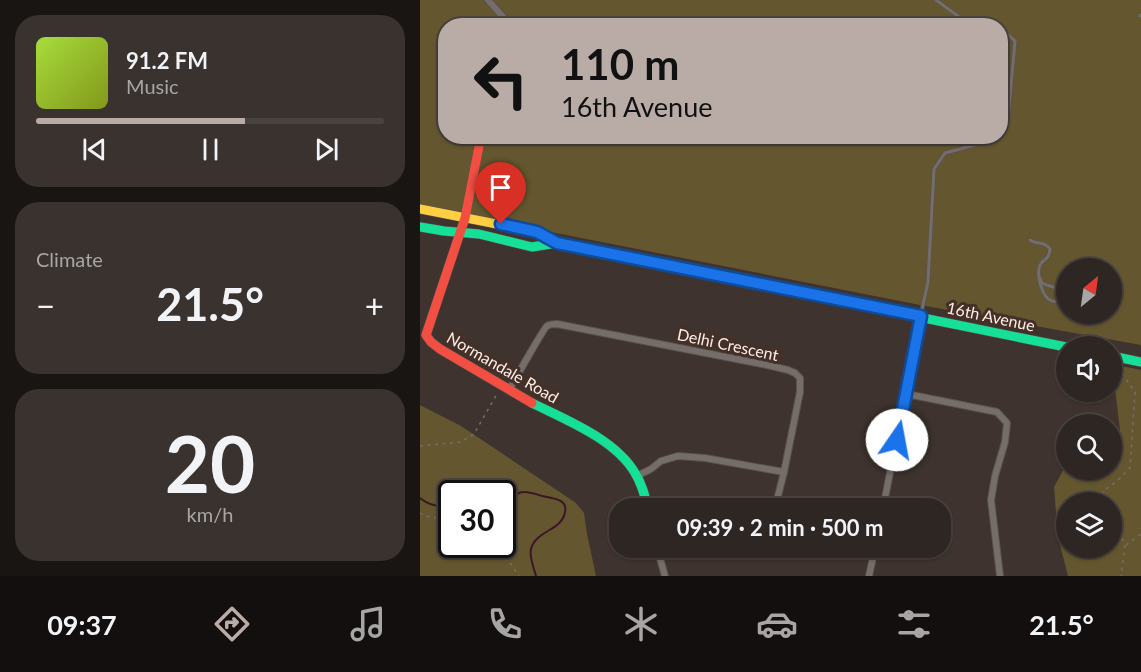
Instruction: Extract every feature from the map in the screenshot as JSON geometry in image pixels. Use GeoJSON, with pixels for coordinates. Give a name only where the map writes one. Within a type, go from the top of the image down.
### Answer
{"type":"FeatureCollection","features":[{"type":"Feature","properties":{"kind":"main road","name":"Normandale Road"},"geometry":{"type":"LineString","coordinates":[[479,144],[465,218],[426,335],[440,349],[505,388],[600,439],[626,461],[637,476],[646,498]]}},
{"type":"Feature","properties":{"kind":"main road","name":"16th Avenue"},"geometry":{"type":"LineString","coordinates":[[420,209],[537,232],[557,243],[1056,345]]}},
{"type":"Feature","properties":{"kind":"main road","name":"16th Avenue"},"geometry":{"type":"LineString","coordinates":[[420,226],[479,234],[531,247],[557,243]]}},
{"type":"Feature","properties":{"kind":"main road"},"geometry":{"type":"LineString","coordinates":[[1122,358],[1141,362]]}},
{"type":"Feature","properties":{"kind":"street"},"geometry":{"type":"LineString","coordinates":[[488,0],[504,18]]}},
{"type":"Feature","properties":{"kind":"street"},"geometry":{"type":"LineString","coordinates":[[885,498],[921,316]]}},
{"type":"Feature","properties":{"kind":"street","name":"Delhi Crescent"},"geometry":{"type":"LineString","coordinates":[[505,388],[534,348],[543,330],[549,325],[557,324],[788,370],[800,378],[801,384],[784,472]]}},
{"type":"Feature","properties":{"kind":"street"},"geometry":{"type":"LineString","coordinates":[[906,394],[997,412],[1008,423],[991,500],[1000,576]]}},
{"type":"Feature","properties":{"kind":"street"},"geometry":{"type":"LineString","coordinates":[[637,476],[661,461],[678,456],[705,458],[784,472],[778,498]]}},
{"type":"Feature","properties":{"kind":"street"},"geometry":{"type":"LineString","coordinates":[[660,558],[665,576]]}},
{"type":"Feature","properties":{"kind":"street"},"geometry":{"type":"LineString","coordinates":[[869,576],[873,558]]}},
{"type":"Feature","properties":{"kind":"lane"},"geometry":{"type":"LineString","coordinates":[[936,0],[961,18]]}},
{"type":"Feature","properties":{"kind":"lane"},"geometry":{"type":"LineString","coordinates":[[1008,34],[1015,41],[1008,119]]}},
{"type":"Feature","properties":{"kind":"lane"},"geometry":{"type":"LineString","coordinates":[[921,316],[928,282],[934,170],[945,153],[978,144]]}},
{"type":"Feature","properties":{"kind":"lane"},"geometry":{"type":"LineString","coordinates":[[1030,240],[1047,245],[1050,249],[1049,256],[1041,265],[1039,276],[1041,287],[1051,301],[1062,301],[1065,296],[1063,292],[1042,283],[1039,276]]}},
{"type":"Feature","properties":{"kind":"path"},"geometry":{"type":"LineString","coordinates":[[1103,492],[1130,468],[1135,392],[1122,373]]}},
{"type":"Feature","properties":{"kind":"path"},"geometry":{"type":"LineString","coordinates":[[420,446],[461,442],[474,434],[505,388]]}},
{"type":"Feature","properties":{"kind":"path"},"geometry":{"type":"LineString","coordinates":[[420,513],[424,516],[438,517]]}},
{"type":"Feature","properties":{"kind":"path"},"geometry":{"type":"LineString","coordinates":[[1125,545],[1141,534]]}},
{"type":"Feature","properties":{"kind":"path"},"geometry":{"type":"LineString","coordinates":[[1121,576],[1125,545],[1122,539]]}},
{"type":"Feature","properties":{"kind":"path"},"geometry":{"type":"LineString","coordinates":[[502,558],[509,561],[519,576]]}},
{"type":"Feature","properties":{"kind":"shaded area"},"geometry":{"type":"Polygon","coordinates":[[[420,0],[1141,0],[1141,345],[1122,342],[1122,336],[1091,336],[920,305],[420,206],[420,0]]]}},
{"type":"Feature","properties":{"kind":"shaded area"},"geometry":{"type":"Polygon","coordinates":[[[1122,366],[1141,370],[1141,576],[1068,576],[1063,558],[1122,558],[1122,492],[1056,492],[1056,512],[1054,487],[1058,480],[1122,480],[1122,414],[1118,414],[1117,402],[1122,402],[1122,366]]]}},
{"type":"Feature","properties":{"kind":"shaded area"},"geometry":{"type":"Polygon","coordinates":[[[420,405],[461,426],[576,503],[584,513],[596,576],[420,576],[420,405]]]}},
{"type":"Feature","properties":{"kind":"waterway"},"geometry":{"type":"LineString","coordinates":[[516,496],[524,492],[554,499],[564,504],[563,518],[538,538],[531,549],[531,559],[536,576]]}},
{"type":"Feature","properties":{"kind":"waterway"},"geometry":{"type":"LineString","coordinates":[[420,498],[438,506]]}},
{"type":"Feature","properties":{"kind":"traffic: fast"},"geometry":{"type":"LineString","coordinates":[[420,227],[479,234],[532,247],[557,243]]}},
{"type":"Feature","properties":{"kind":"traffic: fast"},"geometry":{"type":"LineString","coordinates":[[786,290],[1056,345]]}},
{"type":"Feature","properties":{"kind":"traffic: fast"},"geometry":{"type":"LineString","coordinates":[[1122,358],[1141,362]]}},
{"type":"Feature","properties":{"kind":"traffic: fast"},"geometry":{"type":"LineString","coordinates":[[532,403],[589,432],[615,450],[637,477],[645,498]]}},
{"type":"Feature","properties":{"kind":"traffic: slow"},"geometry":{"type":"LineString","coordinates":[[420,209],[537,232],[557,243],[786,290]]}},
{"type":"Feature","properties":{"kind":"traffic: jam"},"geometry":{"type":"LineString","coordinates":[[479,144],[465,218],[426,335],[440,349],[532,403]]}},
{"type":"Feature","properties":{"kind":"route"},"geometry":{"type":"LineString","coordinates":[[501,224],[537,232],[557,243],[921,316],[897,440]]}}]}
